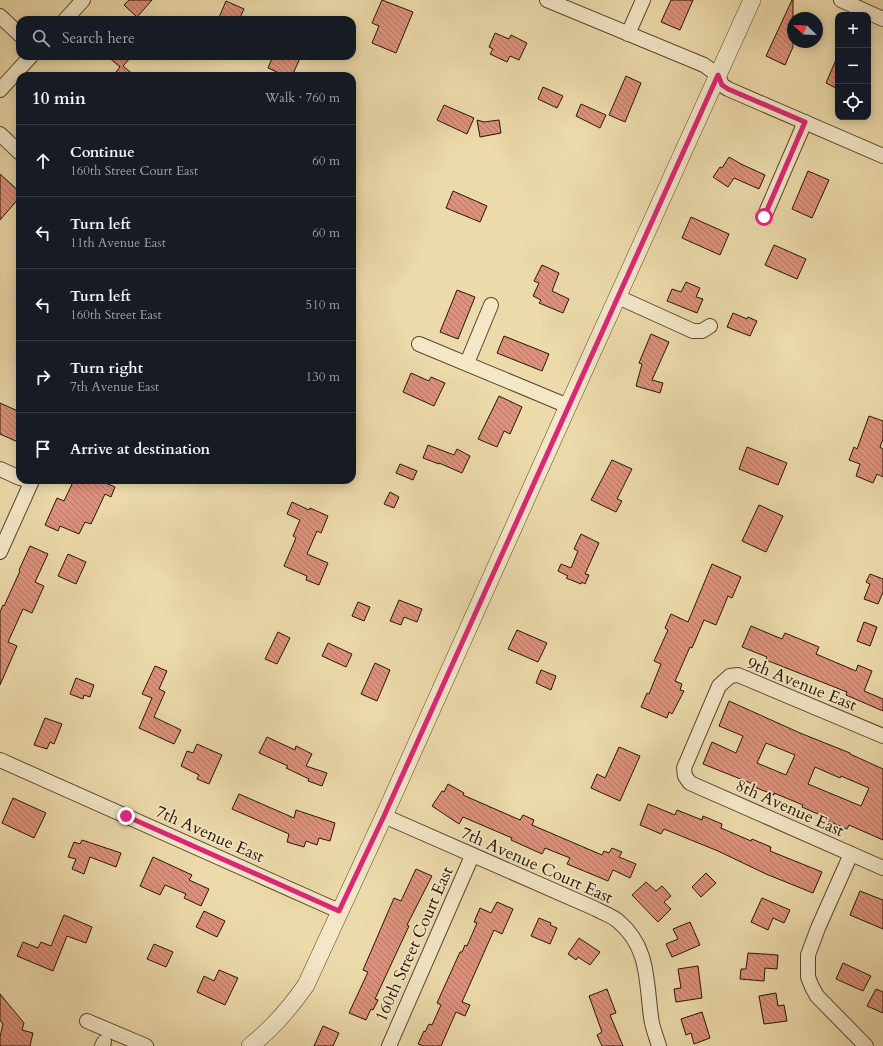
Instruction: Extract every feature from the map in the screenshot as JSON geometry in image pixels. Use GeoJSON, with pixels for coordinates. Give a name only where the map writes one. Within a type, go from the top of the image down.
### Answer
{"type":"FeatureCollection","features":[{"type":"Feature","properties":{"kind":"street"},"geometry":{"type":"LineString","coordinates":[[69,16],[83,0]]}},
{"type":"Feature","properties":{"kind":"street"},"geometry":{"type":"LineString","coordinates":[[547,0],[704,65],[718,75],[722,85],[728,89],[883,156]]}},
{"type":"Feature","properties":{"kind":"street"},"geometry":{"type":"LineString","coordinates":[[628,34],[643,0]]}},
{"type":"Feature","properties":{"kind":"street"},"geometry":{"type":"LineString","coordinates":[[250,1046],[271,1028],[306,985],[384,816],[752,0]]}},
{"type":"Feature","properties":{"kind":"street"},"geometry":{"type":"LineString","coordinates":[[841,0],[883,19]]}},
{"type":"Feature","properties":{"kind":"street"},"geometry":{"type":"LineString","coordinates":[[0,16],[16,31]]}},
{"type":"Feature","properties":{"kind":"street"},"geometry":{"type":"LineString","coordinates":[[17,72],[28,60]]}},
{"type":"Feature","properties":{"kind":"street"},"geometry":{"type":"LineString","coordinates":[[0,90],[16,73]]}},
{"type":"Feature","properties":{"kind":"street"},"geometry":{"type":"LineString","coordinates":[[764,217],[805,122]]}},
{"type":"Feature","properties":{"kind":"street"},"geometry":{"type":"LineString","coordinates":[[0,134],[16,149]]}},
{"type":"Feature","properties":{"kind":"street"},"geometry":{"type":"LineString","coordinates":[[618,297],[693,331],[702,331],[710,326]]}},
{"type":"Feature","properties":{"kind":"street"},"geometry":{"type":"LineString","coordinates":[[467,363],[491,305]]}},
{"type":"Feature","properties":{"kind":"street"},"geometry":{"type":"LineString","coordinates":[[420,344],[568,406]]}},
{"type":"Feature","properties":{"kind":"street"},"geometry":{"type":"LineString","coordinates":[[0,469],[16,476]]}},
{"type":"Feature","properties":{"kind":"street"},"geometry":{"type":"LineString","coordinates":[[0,552],[25,484]]}},
{"type":"Feature","properties":{"kind":"street","name":"9th Avenue East"},"geometry":{"type":"LineString","coordinates":[[686,776],[684,768],[719,686],[730,676],[738,675],[883,736]]}},
{"type":"Feature","properties":{"kind":"street","name":"7th Avenue East"},"geometry":{"type":"LineString","coordinates":[[0,760],[339,911]]}},
{"type":"Feature","properties":{"kind":"street","name":"8th Avenue East"},"geometry":{"type":"LineString","coordinates":[[686,776],[690,783],[883,868]]}},
{"type":"Feature","properties":{"kind":"street","name":"7th Avenue Court East"},"geometry":{"type":"LineString","coordinates":[[384,816],[472,856],[596,909],[617,920],[628,931],[641,952],[645,967],[651,1018],[659,1046]]}},
{"type":"Feature","properties":{"kind":"street"},"geometry":{"type":"LineString","coordinates":[[851,854],[818,928],[808,955],[808,977],[817,996],[866,1046]]}},
{"type":"Feature","properties":{"kind":"street","name":"160th Street Court East"},"geometry":{"type":"LineString","coordinates":[[389,1046],[472,856]]}},
{"type":"Feature","properties":{"kind":"street"},"geometry":{"type":"LineString","coordinates":[[87,1021],[146,1046]]}},
{"type":"Feature","properties":{"kind":"building"},"geometry":{"type":"Polygon","coordinates":[[[129,0],[152,0],[138,16],[136,16],[124,5],[129,0]]]}},
{"type":"Feature","properties":{"kind":"building"},"geometry":{"type":"Polygon","coordinates":[[[382,0],[413,12],[396,53],[372,43],[379,26],[372,23],[382,0]]]}},
{"type":"Feature","properties":{"kind":"building"},"geometry":{"type":"Polygon","coordinates":[[[671,0],[693,0],[680,30],[661,22],[671,0]]]}},
{"type":"Feature","properties":{"kind":"building"},"geometry":{"type":"Polygon","coordinates":[[[792,0],[793,0],[793,12],[787,12],[787,48],[793,48],[785,65],[766,56],[792,0]]]}},
{"type":"Feature","properties":{"kind":"building"},"geometry":{"type":"Polygon","coordinates":[[[226,1],[244,9],[241,16],[220,16],[226,1]]]}},
{"type":"Feature","properties":{"kind":"building"},"geometry":{"type":"Polygon","coordinates":[[[495,33],[509,39],[511,35],[527,43],[519,60],[510,56],[507,62],[490,54],[493,49],[489,47],[495,33]]]}},
{"type":"Feature","properties":{"kind":"building"},"geometry":{"type":"Polygon","coordinates":[[[112,60],[128,60],[123,66],[130,72],[116,72],[120,67],[112,60]]]}},
{"type":"Feature","properties":{"kind":"building"},"geometry":{"type":"Polygon","coordinates":[[[271,60],[299,60],[294,72],[277,72],[268,68],[271,60]]]}},
{"type":"Feature","properties":{"kind":"building"},"geometry":{"type":"Polygon","coordinates":[[[835,62],[835,88],[826,83],[835,62]]]}},
{"type":"Feature","properties":{"kind":"building"},"geometry":{"type":"Polygon","coordinates":[[[626,76],[641,83],[625,122],[609,115],[626,76]]]}},
{"type":"Feature","properties":{"kind":"building"},"geometry":{"type":"Polygon","coordinates":[[[543,87],[563,96],[557,108],[538,99],[543,87]]]}},
{"type":"Feature","properties":{"kind":"building"},"geometry":{"type":"Polygon","coordinates":[[[581,104],[606,115],[600,128],[576,116],[581,104]]]}},
{"type":"Feature","properties":{"kind":"building"},"geometry":{"type":"Polygon","coordinates":[[[444,105],[474,118],[467,134],[437,120],[444,105]]]}},
{"type":"Feature","properties":{"kind":"building"},"geometry":{"type":"Polygon","coordinates":[[[477,120],[484,122],[499,120],[501,133],[480,137],[477,120]]]}},
{"type":"Feature","properties":{"kind":"building"},"geometry":{"type":"Polygon","coordinates":[[[729,157],[765,175],[759,189],[734,178],[728,187],[713,177],[720,167],[722,168],[729,157]]]}},
{"type":"Feature","properties":{"kind":"building"},"geometry":{"type":"Polygon","coordinates":[[[808,171],[829,180],[812,218],[792,209],[808,171]]]}},
{"type":"Feature","properties":{"kind":"building"},"geometry":{"type":"Polygon","coordinates":[[[0,174],[16,188],[16,202],[0,220],[0,174]]]}},
{"type":"Feature","properties":{"kind":"building"},"geometry":{"type":"Polygon","coordinates":[[[453,191],[487,206],[480,222],[446,208],[453,191]]]}},
{"type":"Feature","properties":{"kind":"building"},"geometry":{"type":"Polygon","coordinates":[[[691,217],[729,234],[720,255],[682,238],[691,217]]]}},
{"type":"Feature","properties":{"kind":"building"},"geometry":{"type":"Polygon","coordinates":[[[774,245],[806,259],[797,279],[765,265],[774,245]]]}},
{"type":"Feature","properties":{"kind":"building"},"geometry":{"type":"Polygon","coordinates":[[[542,265],[559,273],[552,291],[569,299],[563,313],[539,303],[541,300],[533,296],[539,283],[534,281],[542,265]]]}},
{"type":"Feature","properties":{"kind":"building"},"geometry":{"type":"Polygon","coordinates":[[[686,282],[700,288],[696,297],[703,299],[697,313],[667,301],[672,289],[681,292],[686,282]]]}},
{"type":"Feature","properties":{"kind":"building"},"geometry":{"type":"Polygon","coordinates":[[[457,290],[475,297],[458,339],[440,332],[457,290]]]}},
{"type":"Feature","properties":{"kind":"building"},"geometry":{"type":"Polygon","coordinates":[[[733,313],[747,319],[748,317],[757,321],[750,336],[727,327],[733,313]]]}},
{"type":"Feature","properties":{"kind":"building"},"geometry":{"type":"Polygon","coordinates":[[[651,334],[669,342],[652,380],[663,383],[660,393],[636,386],[642,364],[639,363],[651,334]]]}},
{"type":"Feature","properties":{"kind":"building"},"geometry":{"type":"Polygon","coordinates":[[[504,336],[549,354],[542,371],[497,353],[504,336]]]}},
{"type":"Feature","properties":{"kind":"building"},"geometry":{"type":"Polygon","coordinates":[[[411,373],[429,381],[431,377],[445,383],[434,406],[403,392],[411,373]]]}},
{"type":"Feature","properties":{"kind":"building"},"geometry":{"type":"Polygon","coordinates":[[[499,396],[522,407],[510,434],[504,431],[497,447],[478,439],[499,396]]]}},
{"type":"Feature","properties":{"kind":"building"},"geometry":{"type":"Polygon","coordinates":[[[0,403],[16,410],[16,441],[0,434],[0,403]]]}},
{"type":"Feature","properties":{"kind":"building"},"geometry":{"type":"Polygon","coordinates":[[[869,416],[883,421],[883,439],[880,447],[883,449],[883,477],[877,474],[873,483],[856,476],[860,464],[849,460],[854,447],[857,449],[869,416]]]}},
{"type":"Feature","properties":{"kind":"building"},"geometry":{"type":"Polygon","coordinates":[[[428,445],[454,455],[457,449],[470,456],[462,473],[423,458],[428,445]]]}},
{"type":"Feature","properties":{"kind":"building"},"geometry":{"type":"Polygon","coordinates":[[[747,447],[787,463],[778,485],[739,469],[747,447]]]}},
{"type":"Feature","properties":{"kind":"building"},"geometry":{"type":"Polygon","coordinates":[[[612,460],[632,469],[617,499],[622,501],[616,512],[591,500],[612,460]]]}},
{"type":"Feature","properties":{"kind":"building"},"geometry":{"type":"Polygon","coordinates":[[[400,464],[417,471],[413,480],[396,473],[400,464]]]}},
{"type":"Feature","properties":{"kind":"building"},"geometry":{"type":"Polygon","coordinates":[[[72,484],[108,484],[115,487],[111,497],[105,494],[91,524],[85,522],[79,534],[60,526],[58,531],[45,525],[57,498],[64,501],[72,484]]]}},
{"type":"Feature","properties":{"kind":"building"},"geometry":{"type":"Polygon","coordinates":[[[390,492],[399,497],[394,508],[384,504],[390,492]]]}},
{"type":"Feature","properties":{"kind":"building"},"geometry":{"type":"Polygon","coordinates":[[[292,502],[309,510],[310,508],[328,516],[321,533],[317,531],[307,554],[328,563],[319,585],[306,580],[307,576],[284,566],[296,538],[293,536],[300,520],[287,514],[292,502]]]}},
{"type":"Feature","properties":{"kind":"building"},"geometry":{"type":"Polygon","coordinates":[[[759,505],[783,516],[766,552],[742,541],[759,505]]]}},
{"type":"Feature","properties":{"kind":"building"},"geometry":{"type":"Polygon","coordinates":[[[581,534],[599,543],[585,574],[589,575],[585,584],[582,582],[581,584],[566,578],[568,576],[558,571],[561,564],[571,568],[578,551],[574,549],[581,534]]]}},
{"type":"Feature","properties":{"kind":"building"},"geometry":{"type":"Polygon","coordinates":[[[30,546],[48,554],[35,582],[44,586],[32,613],[23,609],[8,642],[17,646],[0,685],[0,612],[20,571],[19,570],[30,546]]]}},
{"type":"Feature","properties":{"kind":"building"},"geometry":{"type":"Polygon","coordinates":[[[68,554],[86,562],[76,584],[58,576],[68,554]]]}},
{"type":"Feature","properties":{"kind":"building"},"geometry":{"type":"Polygon","coordinates":[[[712,564],[741,577],[732,598],[728,596],[716,625],[704,620],[675,681],[682,684],[680,690],[684,691],[672,714],[669,712],[667,718],[641,707],[647,693],[649,694],[661,664],[654,661],[668,630],[665,628],[671,614],[688,622],[712,564]]]}},
{"type":"Feature","properties":{"kind":"building"},"geometry":{"type":"Polygon","coordinates":[[[870,574],[883,579],[883,592],[878,604],[864,599],[870,584],[866,582],[870,574]]]}},
{"type":"Feature","properties":{"kind":"building"},"geometry":{"type":"Polygon","coordinates":[[[399,600],[422,609],[417,622],[404,617],[401,625],[390,621],[399,600]]]}},
{"type":"Feature","properties":{"kind":"building"},"geometry":{"type":"Polygon","coordinates":[[[358,602],[370,607],[364,621],[352,616],[358,602]]]}},
{"type":"Feature","properties":{"kind":"building"},"geometry":{"type":"Polygon","coordinates":[[[864,622],[877,627],[870,646],[857,641],[864,622]]]}},
{"type":"Feature","properties":{"kind":"building"},"geometry":{"type":"Polygon","coordinates":[[[751,626],[782,639],[785,633],[819,647],[816,654],[856,671],[858,665],[872,671],[864,691],[883,699],[883,711],[846,695],[847,692],[766,660],[767,657],[742,647],[751,626]]]}},
{"type":"Feature","properties":{"kind":"building"},"geometry":{"type":"Polygon","coordinates":[[[517,630],[547,643],[538,662],[508,649],[517,630]]]}},
{"type":"Feature","properties":{"kind":"building"},"geometry":{"type":"Polygon","coordinates":[[[278,632],[290,638],[277,664],[265,659],[278,632]]]}},
{"type":"Feature","properties":{"kind":"building"},"geometry":{"type":"Polygon","coordinates":[[[328,643],[352,654],[346,667],[322,656],[328,643]]]}},
{"type":"Feature","properties":{"kind":"building"},"geometry":{"type":"Polygon","coordinates":[[[375,663],[390,670],[377,701],[361,694],[375,663]]]}},
{"type":"Feature","properties":{"kind":"building"},"geometry":{"type":"Polygon","coordinates":[[[155,666],[167,671],[159,689],[165,692],[154,717],[181,730],[174,744],[139,728],[152,698],[142,694],[155,666]]]}},
{"type":"Feature","properties":{"kind":"building"},"geometry":{"type":"Polygon","coordinates":[[[541,670],[556,676],[551,690],[536,683],[541,670]]]}},
{"type":"Feature","properties":{"kind":"building"},"geometry":{"type":"Polygon","coordinates":[[[76,678],[94,685],[90,697],[84,695],[83,699],[70,694],[76,678]]]}},
{"type":"Feature","properties":{"kind":"building"},"geometry":{"type":"Polygon","coordinates":[[[729,701],[800,733],[850,753],[883,769],[883,840],[849,825],[847,829],[802,807],[803,805],[752,786],[753,784],[703,764],[712,742],[736,753],[743,736],[719,726],[729,701]],[[766,743],[757,763],[786,775],[795,755],[766,743]],[[815,767],[808,784],[861,806],[869,788],[815,767]]]}},
{"type":"Feature","properties":{"kind":"building"},"geometry":{"type":"Polygon","coordinates":[[[45,718],[62,724],[54,744],[50,742],[47,749],[34,745],[45,718]]]}},
{"type":"Feature","properties":{"kind":"building"},"geometry":{"type":"Polygon","coordinates":[[[267,737],[295,750],[296,746],[312,754],[306,766],[327,773],[322,786],[308,781],[309,779],[286,768],[288,766],[259,753],[267,737]]]}},
{"type":"Feature","properties":{"kind":"building"},"geometry":{"type":"Polygon","coordinates":[[[197,744],[222,755],[209,784],[197,779],[199,775],[181,766],[187,751],[193,753],[197,744]]]}},
{"type":"Feature","properties":{"kind":"building"},"geometry":{"type":"Polygon","coordinates":[[[619,747],[640,756],[620,801],[591,788],[597,774],[605,778],[619,747]]]}},
{"type":"Feature","properties":{"kind":"building"},"geometry":{"type":"Polygon","coordinates":[[[448,784],[464,793],[463,795],[520,820],[523,815],[534,820],[532,825],[602,855],[604,851],[609,853],[612,848],[622,852],[619,857],[636,864],[630,878],[613,870],[608,881],[567,864],[570,858],[545,848],[542,854],[511,840],[512,838],[463,817],[459,824],[432,806],[442,791],[444,792],[448,784]]]}},
{"type":"Feature","properties":{"kind":"building"},"geometry":{"type":"Polygon","coordinates":[[[239,794],[294,818],[296,810],[335,823],[330,841],[319,838],[317,845],[306,841],[304,847],[287,842],[289,834],[232,809],[239,794]]]}},
{"type":"Feature","properties":{"kind":"building"},"geometry":{"type":"Polygon","coordinates":[[[13,798],[46,813],[34,838],[2,823],[13,798]]]}},
{"type":"Feature","properties":{"kind":"building"},"geometry":{"type":"Polygon","coordinates":[[[648,804],[675,815],[677,810],[702,820],[703,816],[722,824],[721,828],[751,841],[752,839],[771,847],[770,851],[822,872],[813,893],[664,829],[661,834],[640,825],[648,804]]]}},
{"type":"Feature","properties":{"kind":"building"},"geometry":{"type":"Polygon","coordinates":[[[82,840],[121,853],[116,867],[90,857],[84,874],[72,869],[76,859],[68,857],[74,842],[80,844],[82,840]]]}},
{"type":"Feature","properties":{"kind":"building"},"geometry":{"type":"Polygon","coordinates":[[[153,857],[192,875],[189,880],[209,889],[201,906],[184,898],[186,894],[165,885],[160,895],[140,886],[153,857]]]}},
{"type":"Feature","properties":{"kind":"building"},"geometry":{"type":"Polygon","coordinates":[[[416,869],[432,876],[407,925],[409,926],[375,999],[378,1000],[373,1010],[371,1009],[366,1020],[349,1013],[368,972],[363,970],[394,898],[401,901],[416,869]]]}},
{"type":"Feature","properties":{"kind":"building"},"geometry":{"type":"Polygon","coordinates":[[[706,873],[716,883],[701,897],[692,887],[706,873]]]}},
{"type":"Feature","properties":{"kind":"building"},"geometry":{"type":"Polygon","coordinates":[[[646,882],[656,891],[662,886],[671,896],[664,902],[671,909],[658,922],[632,895],[646,882]]]}},
{"type":"Feature","properties":{"kind":"building"},"geometry":{"type":"Polygon","coordinates":[[[860,891],[883,900],[883,929],[850,915],[860,891]]]}},
{"type":"Feature","properties":{"kind":"building"},"geometry":{"type":"Polygon","coordinates":[[[762,898],[790,910],[784,923],[773,918],[768,930],[751,922],[762,898]]]}},
{"type":"Feature","properties":{"kind":"building"},"geometry":{"type":"Polygon","coordinates":[[[497,902],[513,909],[502,934],[494,930],[462,1002],[470,1005],[465,1016],[456,1012],[441,1046],[424,1046],[418,1044],[429,1024],[432,1025],[441,1005],[437,1003],[460,952],[462,952],[465,945],[467,946],[477,923],[474,922],[480,908],[491,913],[497,902]]]}},
{"type":"Feature","properties":{"kind":"building"},"geometry":{"type":"Polygon","coordinates":[[[204,911],[225,921],[217,937],[196,927],[204,911]]]}},
{"type":"Feature","properties":{"kind":"building"},"geometry":{"type":"Polygon","coordinates":[[[64,915],[92,927],[86,943],[67,936],[53,971],[17,956],[23,942],[38,948],[41,942],[51,946],[64,915]]]}},
{"type":"Feature","properties":{"kind":"building"},"geometry":{"type":"Polygon","coordinates":[[[539,918],[551,923],[550,925],[557,928],[550,944],[531,936],[539,918]]]}},
{"type":"Feature","properties":{"kind":"building"},"geometry":{"type":"Polygon","coordinates":[[[690,922],[700,945],[672,957],[666,944],[678,939],[673,929],[690,922]]]}},
{"type":"Feature","properties":{"kind":"building"},"geometry":{"type":"Polygon","coordinates":[[[579,938],[600,952],[590,965],[578,957],[576,960],[568,954],[579,938]]]}},
{"type":"Feature","properties":{"kind":"building"},"geometry":{"type":"Polygon","coordinates":[[[154,944],[173,952],[166,967],[147,959],[154,944]]]}},
{"type":"Feature","properties":{"kind":"building"},"geometry":{"type":"Polygon","coordinates":[[[748,953],[778,955],[777,969],[765,968],[764,981],[740,979],[741,969],[746,969],[748,953]]]}},
{"type":"Feature","properties":{"kind":"building"},"geometry":{"type":"Polygon","coordinates":[[[843,963],[871,976],[863,991],[836,979],[843,963]]]}},
{"type":"Feature","properties":{"kind":"building"},"geometry":{"type":"Polygon","coordinates":[[[698,966],[702,998],[676,1002],[674,989],[681,988],[678,969],[698,966]]]}},
{"type":"Feature","properties":{"kind":"building"},"geometry":{"type":"Polygon","coordinates":[[[219,970],[238,978],[225,1005],[197,992],[204,976],[214,981],[219,970]]]}},
{"type":"Feature","properties":{"kind":"building"},"geometry":{"type":"Polygon","coordinates":[[[607,989],[616,1013],[610,1015],[623,1046],[602,1046],[597,1035],[602,1032],[589,996],[607,989]]]}},
{"type":"Feature","properties":{"kind":"building"},"geometry":{"type":"Polygon","coordinates":[[[876,989],[883,992],[883,1013],[867,1006],[876,989]]]}},
{"type":"Feature","properties":{"kind":"building"},"geometry":{"type":"Polygon","coordinates":[[[776,993],[778,1006],[784,1005],[787,1021],[764,1024],[759,996],[776,993]]]}},
{"type":"Feature","properties":{"kind":"building"},"geometry":{"type":"Polygon","coordinates":[[[0,994],[24,1023],[22,1030],[33,1033],[30,1046],[0,1046],[0,1037],[3,1024],[0,1020],[0,994]]]}},
{"type":"Feature","properties":{"kind":"building"},"geometry":{"type":"Polygon","coordinates":[[[702,1012],[710,1038],[694,1044],[691,1033],[686,1035],[681,1019],[702,1012]]]}},
{"type":"Feature","properties":{"kind":"building"},"geometry":{"type":"Polygon","coordinates":[[[323,1026],[339,1033],[333,1046],[314,1046],[323,1026]]]}},
{"type":"Feature","properties":{"kind":"route"},"geometry":{"type":"LineString","coordinates":[[126,816],[339,911],[384,816],[718,75],[722,85],[728,89],[805,122],[764,217]]}}]}
